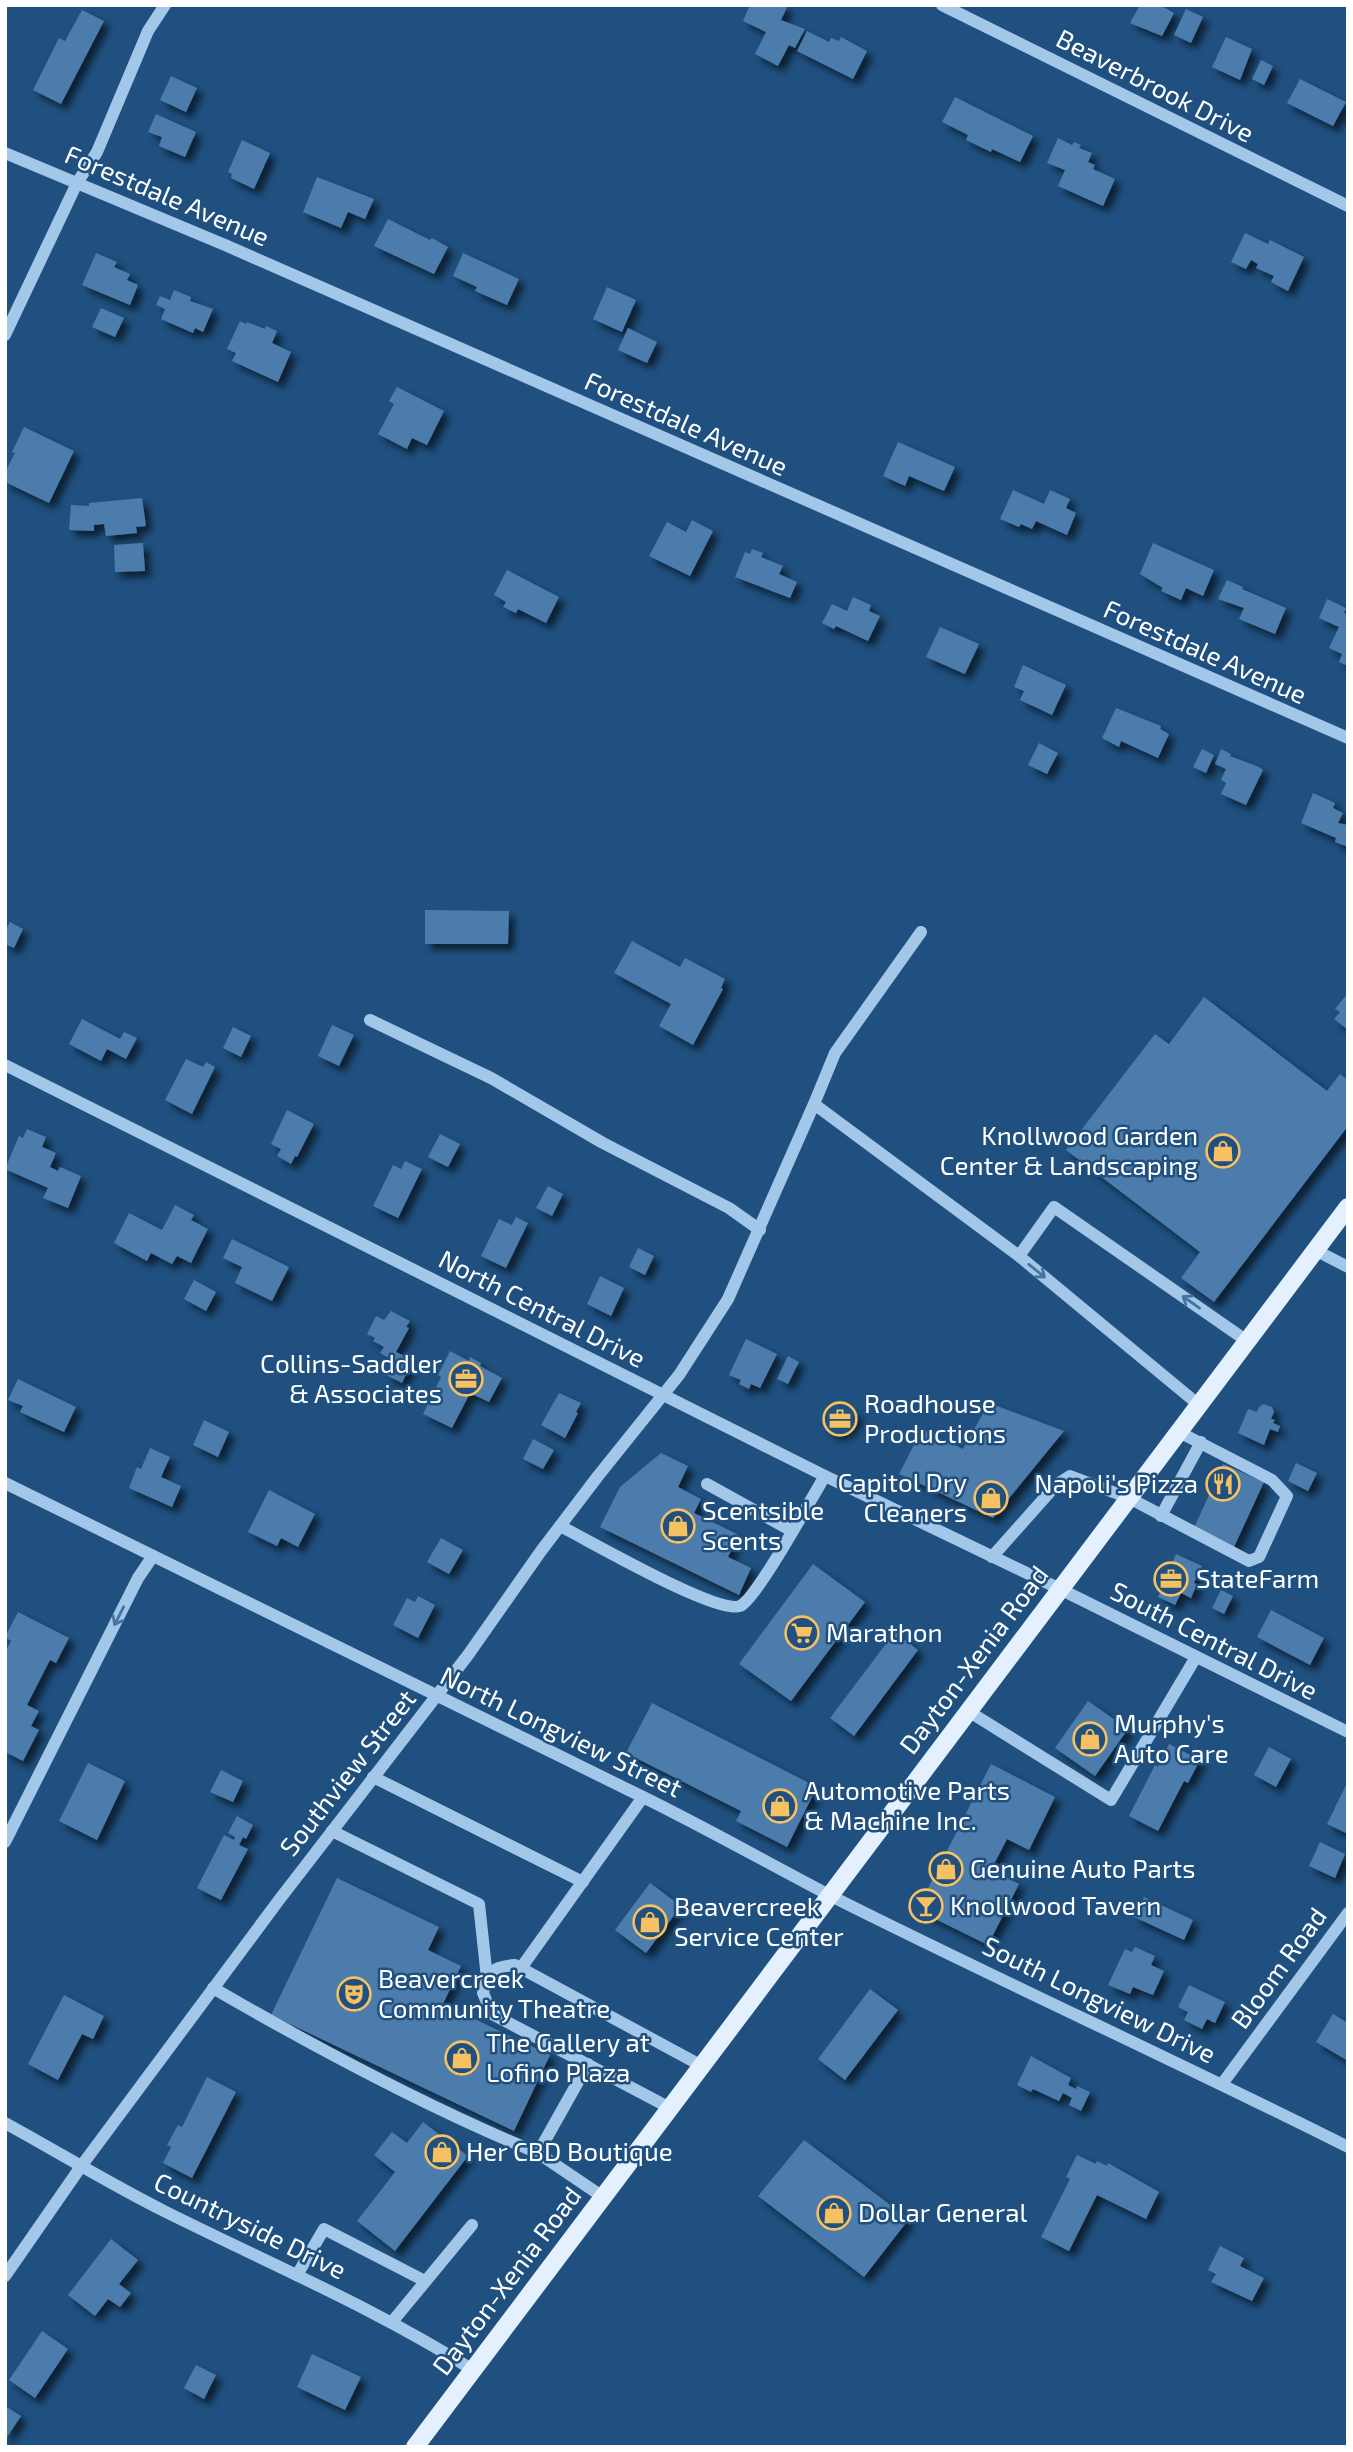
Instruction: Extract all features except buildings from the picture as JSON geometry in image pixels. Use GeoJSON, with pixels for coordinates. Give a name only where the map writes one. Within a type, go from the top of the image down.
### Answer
{"type":"FeatureCollection","features":[{"type":"Feature","properties":{"kind":"main road","name":"Dayton-Xenia Road"},"geometry":{"type":"LineString","coordinates":[[415,2447],[1348,1207]]}},
{"type":"Feature","properties":{"kind":"street"},"geometry":{"type":"LineString","coordinates":[[5,335],[77,183],[97,152],[149,31],[165,5]]}},
{"type":"Feature","properties":{"kind":"street","name":"Beaverbrook Drive"},"geometry":{"type":"LineString","coordinates":[[942,5],[1348,206]]}},
{"type":"Feature","properties":{"kind":"street","name":"Forestdale Avenue"},"geometry":{"type":"LineString","coordinates":[[5,153],[225,245],[1348,738]]}},
{"type":"Feature","properties":{"kind":"street","name":"Southview Street"},"geometry":{"type":"LineString","coordinates":[[5,2276],[82,2165],[213,1988],[436,1696],[560,1526],[679,1375],[728,1299],[835,1053],[921,932]]}},
{"type":"Feature","properties":{"kind":"street"},"geometry":{"type":"LineString","coordinates":[[370,1020],[491,1078],[603,1143],[729,1208],[760,1230]]}},
{"type":"Feature","properties":{"kind":"street","name":"North Central Drive"},"geometry":{"type":"LineString","coordinates":[[5,1065],[825,1476],[1060,1589]]}},
{"type":"Feature","properties":{"kind":"street"},"geometry":{"type":"LineString","coordinates":[[814,1104],[1019,1256],[1199,1405]]}},
{"type":"Feature","properties":{"kind":"street"},"geometry":{"type":"LineString","coordinates":[[1019,1256],[1054,1206],[1247,1341]]}},
{"type":"Feature","properties":{"kind":"street"},"geometry":{"type":"LineString","coordinates":[[1315,1250],[1348,1267]]}},
{"type":"Feature","properties":{"kind":"street"},"geometry":{"type":"LineString","coordinates":[[992,1557],[1056,1485],[1070,1476],[1129,1498],[1249,1561],[1259,1557],[1287,1496],[1272,1480],[1179,1432]]}},
{"type":"Feature","properties":{"kind":"street"},"geometry":{"type":"LineString","coordinates":[[1161,1516],[1201,1442]]}},
{"type":"Feature","properties":{"kind":"street"},"geometry":{"type":"LineString","coordinates":[[560,1526],[625,1561],[730,1608],[743,1605],[757,1588],[825,1476]]}},
{"type":"Feature","properties":{"kind":"street","name":"North Longview Street"},"geometry":{"type":"LineString","coordinates":[[5,1483],[643,1797],[830,1895]]}},
{"type":"Feature","properties":{"kind":"street"},"geometry":{"type":"LineString","coordinates":[[707,1484],[792,1531]]}},
{"type":"Feature","properties":{"kind":"street"},"geometry":{"type":"LineString","coordinates":[[5,1842],[138,1578],[153,1556]]}},
{"type":"Feature","properties":{"kind":"street","name":"South Central Drive"},"geometry":{"type":"LineString","coordinates":[[1060,1589],[1348,1732]]}},
{"type":"Feature","properties":{"kind":"street"},"geometry":{"type":"LineString","coordinates":[[968,1712],[1111,1800],[1196,1657]]}},
{"type":"Feature","properties":{"kind":"street"},"geometry":{"type":"LineString","coordinates":[[373,1777],[583,1882]]}},
{"type":"Feature","properties":{"kind":"street"},"geometry":{"type":"LineString","coordinates":[[521,1968],[643,1797]]}},
{"type":"Feature","properties":{"kind":"street"},"geometry":{"type":"LineString","coordinates":[[332,1831],[479,1904],[487,1978]]}},
{"type":"Feature","properties":{"kind":"street","name":"South Longview Drive"},"geometry":{"type":"LineString","coordinates":[[830,1895],[1348,2147]]}},
{"type":"Feature","properties":{"kind":"street","name":"Bloom Road"},"geometry":{"type":"LineString","coordinates":[[1222,2084],[1348,1913]]}},
{"type":"Feature","properties":{"kind":"street"},"geometry":{"type":"LineString","coordinates":[[670,2108],[492,2014],[482,1993],[487,1978],[497,1967],[515,1965],[702,2066]]}},
{"type":"Feature","properties":{"kind":"street"},"geometry":{"type":"LineString","coordinates":[[213,1988],[304,2040],[482,2130],[538,2153],[603,2197]]}},
{"type":"Feature","properties":{"kind":"street"},"geometry":{"type":"LineString","coordinates":[[538,2153],[588,2064]]}},
{"type":"Feature","properties":{"kind":"street","name":"Countryside Drive"},"geometry":{"type":"LineString","coordinates":[[5,2123],[162,2210],[392,2322],[473,2370]]}},
{"type":"Feature","properties":{"kind":"street"},"geometry":{"type":"LineString","coordinates":[[392,2322],[472,2225]]}},
{"type":"Feature","properties":{"kind":"street"},"geometry":{"type":"LineString","coordinates":[[297,2275],[324,2229],[425,2281]]}},
{"type":"Feature","properties":{"kind":"place","name":"Knollwood Garden Center & Landscaping"},"geometry":{"type":"Point","coordinates":[1223,1151]}},
{"type":"Feature","properties":{"kind":"place","name":"Collins-Saddler & Associates"},"geometry":{"type":"Point","coordinates":[466,1379]}},
{"type":"Feature","properties":{"kind":"place","name":"Roadhouse Productions"},"geometry":{"type":"Point","coordinates":[840,1419]}},
{"type":"Feature","properties":{"kind":"place","name":"Napoli's Pizza"},"geometry":{"type":"Point","coordinates":[1223,1484]}},
{"type":"Feature","properties":{"kind":"place","name":"Capitol Dry Cleaners"},"geometry":{"type":"Point","coordinates":[991,1498]}},
{"type":"Feature","properties":{"kind":"place","name":"Scentsible Scents"},"geometry":{"type":"Point","coordinates":[678,1526]}},
{"type":"Feature","properties":{"kind":"place","name":"StateFarm"},"geometry":{"type":"Point","coordinates":[1171,1579]}},
{"type":"Feature","properties":{"kind":"place","name":"Marathon"},"geometry":{"type":"Point","coordinates":[802,1633]}},
{"type":"Feature","properties":{"kind":"place","name":"Murphy's Auto Care"},"geometry":{"type":"Point","coordinates":[1090,1739]}},
{"type":"Feature","properties":{"kind":"place","name":"Automotive Parts & Machine Inc."},"geometry":{"type":"Point","coordinates":[780,1806]}},
{"type":"Feature","properties":{"kind":"place","name":"Genuine Auto Parts"},"geometry":{"type":"Point","coordinates":[946,1869]}},
{"type":"Feature","properties":{"kind":"place","name":"Knollwood Tavern"},"geometry":{"type":"Point","coordinates":[926,1906]}},
{"type":"Feature","properties":{"kind":"place","name":"Beavercreek Service Center"},"geometry":{"type":"Point","coordinates":[650,1922]}},
{"type":"Feature","properties":{"kind":"place","name":"Beavercreek Community Theatre"},"geometry":{"type":"Point","coordinates":[354,1994]}},
{"type":"Feature","properties":{"kind":"place","name":"The Gallery at Lofino Plaza"},"geometry":{"type":"Point","coordinates":[462,2058]}},
{"type":"Feature","properties":{"kind":"place","name":"Her CBD Boutique"},"geometry":{"type":"Point","coordinates":[442,2152]}},
{"type":"Feature","properties":{"kind":"place","name":"Dollar General"},"geometry":{"type":"Point","coordinates":[834,2213]}}]}
